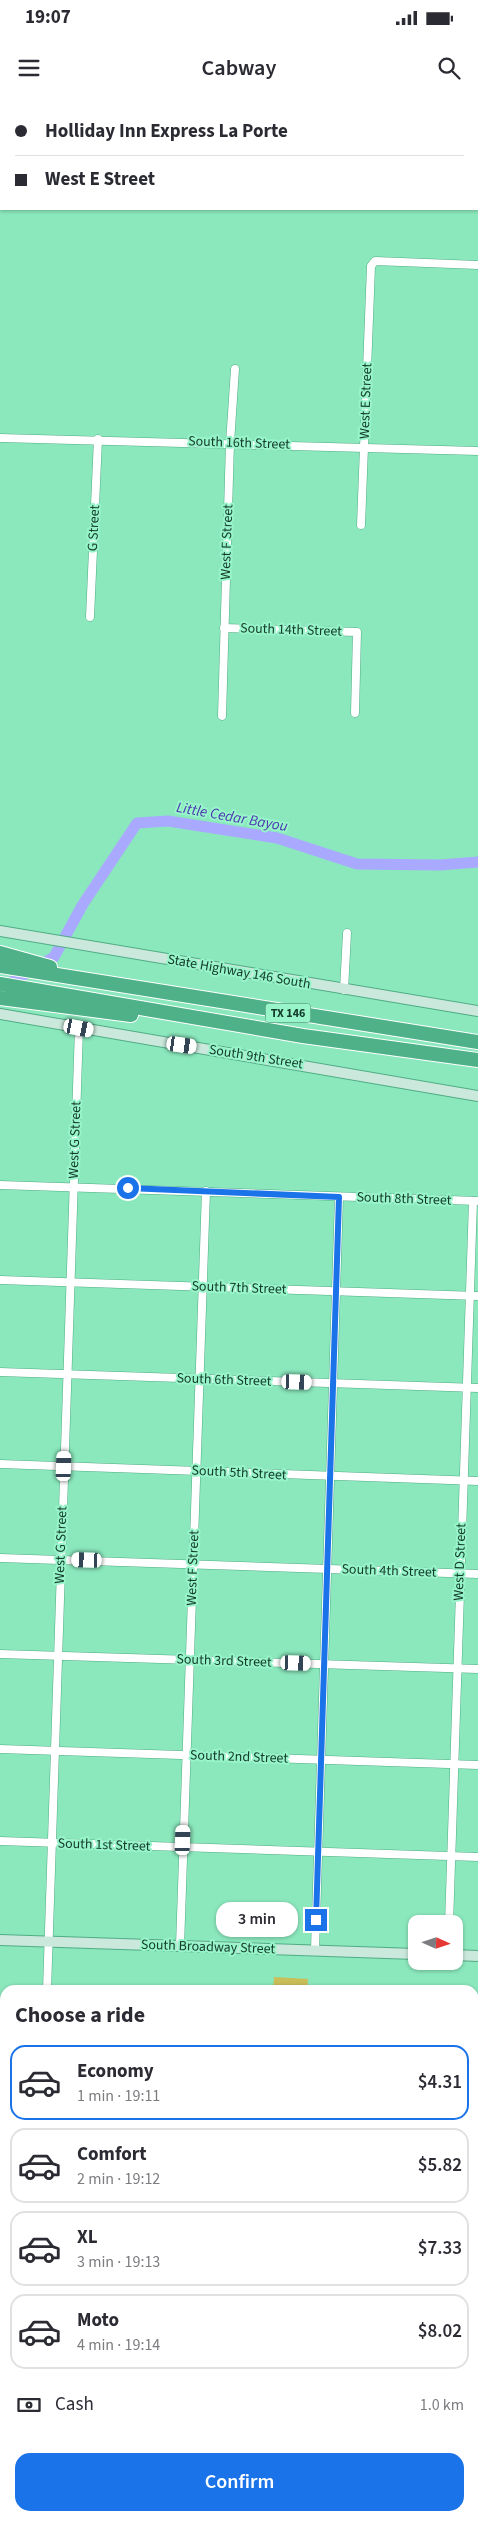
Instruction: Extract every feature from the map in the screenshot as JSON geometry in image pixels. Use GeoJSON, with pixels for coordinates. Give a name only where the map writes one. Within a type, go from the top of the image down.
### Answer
{"type":"FeatureCollection","features":[{"type":"Feature","properties":{"kind":"highway","name":"TX 146"},"geometry":{"type":"LineString","coordinates":[[2,960],[99,981],[182,996],[478,1042]]}},
{"type":"Feature","properties":{"kind":"highway","name":"TX 146"},"geometry":{"type":"LineString","coordinates":[[0,984],[303,1036],[478,1060]]}},
{"type":"Feature","properties":{"kind":"highway"},"geometry":{"type":"LineString","coordinates":[[0,998],[303,1036]]}},
{"type":"Feature","properties":{"kind":"main road","name":"State Highway 146 South"},"geometry":{"type":"LineString","coordinates":[[0,931],[478,1011]]}},
{"type":"Feature","properties":{"kind":"main road","name":"South 9th Street"},"geometry":{"type":"LineString","coordinates":[[2,1014],[478,1096]]}},
{"type":"Feature","properties":{"kind":"main road","name":"South Broadway Street"},"geometry":{"type":"LineString","coordinates":[[0,1940],[408,1954]]}},
{"type":"Feature","properties":{"kind":"main road"},"geometry":{"type":"LineString","coordinates":[[463,1955],[478,1956]]}},
{"type":"Feature","properties":{"kind":"street","name":"West E Street"},"geometry":{"type":"LineString","coordinates":[[361,525],[371,266],[374,261],[478,265]]}},
{"type":"Feature","properties":{"kind":"street","name":"West F Street"},"geometry":{"type":"LineString","coordinates":[[222,716],[230,443],[235,369]]}},
{"type":"Feature","properties":{"kind":"street","name":"South 16th Street"},"geometry":{"type":"LineString","coordinates":[[0,438],[478,450]]}},
{"type":"Feature","properties":{"kind":"street","name":"G Street"},"geometry":{"type":"LineString","coordinates":[[90,617],[98,439]]}},
{"type":"Feature","properties":{"kind":"street","name":"South 14th Street"},"geometry":{"type":"LineString","coordinates":[[224,628],[357,632],[355,713]]}},
{"type":"Feature","properties":{"kind":"street"},"geometry":{"type":"LineString","coordinates":[[344,990],[347,933]]}},
{"type":"Feature","properties":{"kind":"street","name":"West G Street"},"geometry":{"type":"LineString","coordinates":[[47,1985],[79,1028]]}},
{"type":"Feature","properties":{"kind":"street","name":"South 8th Street"},"geometry":{"type":"LineString","coordinates":[[0,1185],[476,1201]]}},
{"type":"Feature","properties":{"kind":"street","name":"West F Street"},"geometry":{"type":"LineString","coordinates":[[180,1946],[206,1191]]}},
{"type":"Feature","properties":{"kind":"street"},"geometry":{"type":"LineString","coordinates":[[315,1950],[339,1197]]}},
{"type":"Feature","properties":{"kind":"street","name":"West D Street"},"geometry":{"type":"LineString","coordinates":[[449,1915],[462,1481],[469,1295],[476,1201]]}},
{"type":"Feature","properties":{"kind":"street","name":"South 7th Street"},"geometry":{"type":"LineString","coordinates":[[0,1280],[478,1296]]}},
{"type":"Feature","properties":{"kind":"street","name":"South 6th Street"},"geometry":{"type":"LineString","coordinates":[[0,1372],[478,1388]]}},
{"type":"Feature","properties":{"kind":"street","name":"South 5th Street"},"geometry":{"type":"LineString","coordinates":[[0,1464],[478,1482]]}},
{"type":"Feature","properties":{"kind":"street","name":"South 4th Street"},"geometry":{"type":"LineString","coordinates":[[0,1558],[478,1574]]}},
{"type":"Feature","properties":{"kind":"street","name":"South 3rd Street"},"geometry":{"type":"LineString","coordinates":[[0,1654],[478,1669]]}},
{"type":"Feature","properties":{"kind":"street","name":"South 2nd Street"},"geometry":{"type":"LineString","coordinates":[[0,1749],[478,1765]]}},
{"type":"Feature","properties":{"kind":"street","name":"South 1st Street"},"geometry":{"type":"LineString","coordinates":[[0,1841],[318,1853],[478,1856]]}},
{"type":"Feature","properties":{"kind":"shaded area"},"geometry":{"type":"Polygon","coordinates":[[[274,1977],[308,1979],[307,1985],[273,1985],[274,1977]]]}},
{"type":"Feature","properties":{"kind":"waterway","name":"Little Cedar Bayou"},"geometry":{"type":"LineString","coordinates":[[3,987],[54,957],[83,904],[137,823],[168,821],[277,838],[357,864],[440,865],[478,862]]}},
{"type":"Feature","properties":{"kind":"route"},"geometry":{"type":"LineString","coordinates":[[128,1188],[339,1197],[316,1920]]}}]}
